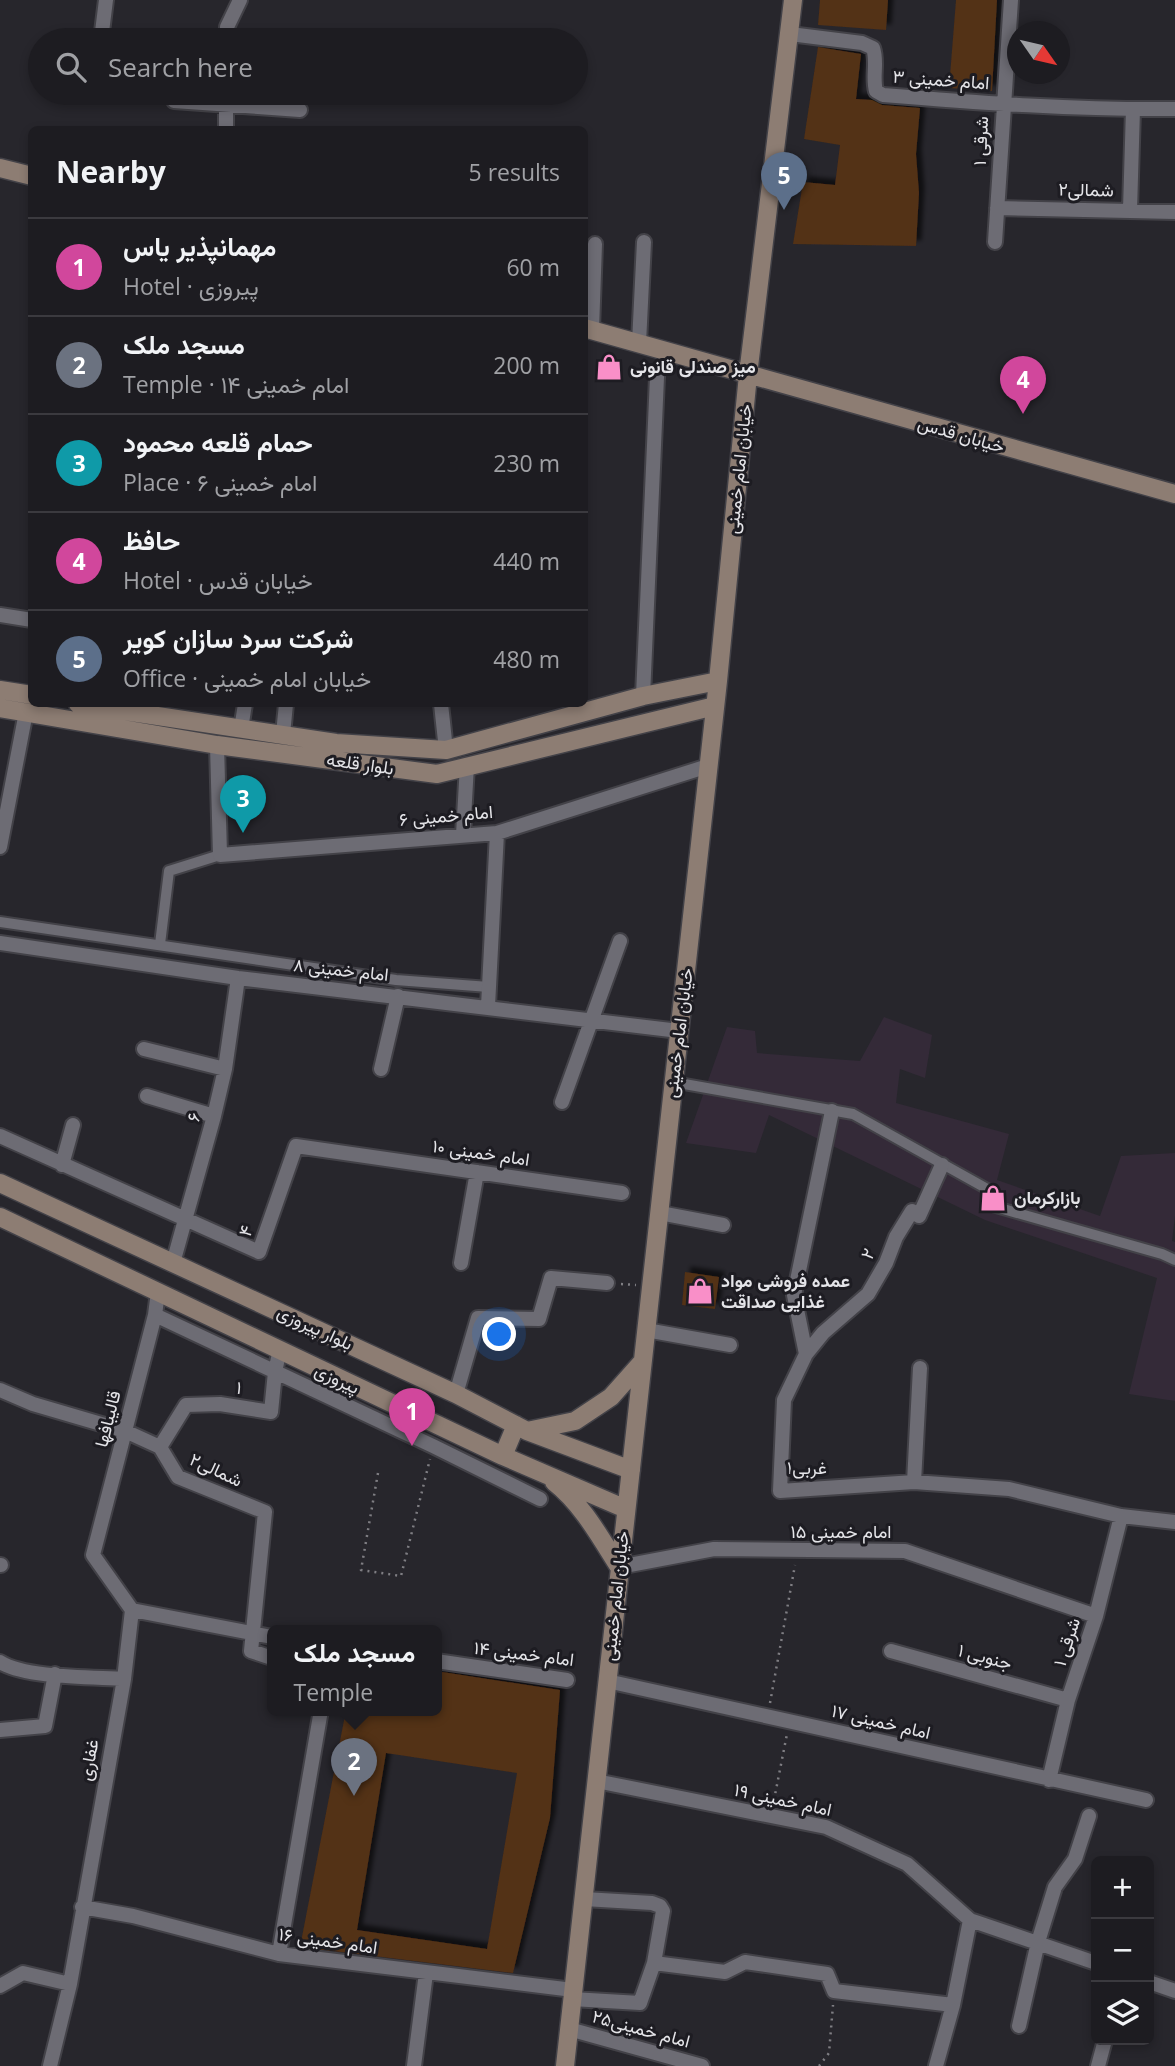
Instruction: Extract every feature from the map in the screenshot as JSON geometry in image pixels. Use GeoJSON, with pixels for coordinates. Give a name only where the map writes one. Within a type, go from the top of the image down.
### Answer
{"type":"FeatureCollection","features":[{"type":"Feature","properties":{"kind":"main road","name":"خیابان امام خمینی"},"geometry":{"type":"LineString","coordinates":[[565,2066],[618,1567],[709,766],[748,375],[793,0]]}},
{"type":"Feature","properties":{"kind":"main road"},"geometry":{"type":"LineString","coordinates":[[0,168],[28,175]]}},
{"type":"Feature","properties":{"kind":"main road","name":"خیابان قدس"},"geometry":{"type":"LineString","coordinates":[[588,329],[1175,494]]}},
{"type":"Feature","properties":{"kind":"main road","name":"بلوار قلعه"},"geometry":{"type":"LineString","coordinates":[[120,707],[336,743],[446,750],[643,696],[718,681]]}},
{"type":"Feature","properties":{"kind":"main road","name":"بلوار قلعه"},"geometry":{"type":"LineString","coordinates":[[0,690],[28,704]]}},
{"type":"Feature","properties":{"kind":"main road","name":"بلوار قلعه"},"geometry":{"type":"LineString","coordinates":[[0,708],[28,704]]}},
{"type":"Feature","properties":{"kind":"main road","name":"بلوار قلعه"},"geometry":{"type":"LineString","coordinates":[[43,707],[217,745],[437,774],[715,706]]}},
{"type":"Feature","properties":{"kind":"main road","name":"بلوار پیروزی"},"geometry":{"type":"LineString","coordinates":[[0,1183],[456,1394],[522,1428],[631,1470]]}},
{"type":"Feature","properties":{"kind":"main road","name":"بلوار پیروزی"},"geometry":{"type":"LineString","coordinates":[[0,1217],[502,1455],[626,1509]]}},
{"type":"Feature","properties":{"kind":"main road"},"geometry":{"type":"LineString","coordinates":[[502,1455],[522,1428],[575,1421],[611,1397],[643,1361]]}},
{"type":"Feature","properties":{"kind":"main road"},"geometry":{"type":"LineString","coordinates":[[543,1474],[566,1492],[618,1567]]}},
{"type":"Feature","properties":{"kind":"street"},"geometry":{"type":"LineString","coordinates":[[102,28],[106,0]]}},
{"type":"Feature","properties":{"kind":"street"},"geometry":{"type":"LineString","coordinates":[[227,28],[240,0]]}},
{"type":"Feature","properties":{"kind":"street","name":"شرقی ۱"},"geometry":{"type":"LineString","coordinates":[[995,242],[1011,0]]}},
{"type":"Feature","properties":{"kind":"street","name":"امام خمینی ۳"},"geometry":{"type":"LineString","coordinates":[[790,34],[862,43],[873,48],[876,56],[874,83],[876,91],[883,95],[1003,104],[1175,109]]}},
{"type":"Feature","properties":{"kind":"street"},"geometry":{"type":"LineString","coordinates":[[226,105],[226,126]]}},
{"type":"Feature","properties":{"kind":"street"},"geometry":{"type":"LineString","coordinates":[[269,105],[300,110]]}},
{"type":"Feature","properties":{"kind":"street"},"geometry":{"type":"LineString","coordinates":[[1130,209],[1133,109]]}},
{"type":"Feature","properties":{"kind":"street","name":"شمالی۲"},"geometry":{"type":"LineString","coordinates":[[997,208],[1175,212]]}},
{"type":"Feature","properties":{"kind":"street"},"geometry":{"type":"LineString","coordinates":[[639,343],[644,242]]}},
{"type":"Feature","properties":{"kind":"street"},"geometry":{"type":"LineString","coordinates":[[588,329],[595,244]]}},
{"type":"Feature","properties":{"kind":"street"},"geometry":{"type":"LineString","coordinates":[[643,696],[657,377]]}},
{"type":"Feature","properties":{"kind":"street"},"geometry":{"type":"LineString","coordinates":[[0,615],[28,619]]}},
{"type":"Feature","properties":{"kind":"street"},"geometry":{"type":"LineString","coordinates":[[0,846],[28,707]]}},
{"type":"Feature","properties":{"kind":"street"},"geometry":{"type":"LineString","coordinates":[[241,729],[245,707]]}},
{"type":"Feature","properties":{"kind":"street"},"geometry":{"type":"LineString","coordinates":[[282,734],[286,707]]}},
{"type":"Feature","properties":{"kind":"street"},"geometry":{"type":"LineString","coordinates":[[442,707],[446,750]]}},
{"type":"Feature","properties":{"kind":"street"},"geometry":{"type":"LineString","coordinates":[[160,944],[169,871],[220,855],[217,745]]}},
{"type":"Feature","properties":{"kind":"street"},"geometry":{"type":"LineString","coordinates":[[463,835],[467,765]]}},
{"type":"Feature","properties":{"kind":"street","name":"امام خمینی ۶"},"geometry":{"type":"LineString","coordinates":[[220,855],[497,833],[709,766]]}},
{"type":"Feature","properties":{"kind":"street"},"geometry":{"type":"LineString","coordinates":[[488,1006],[497,833]]}},
{"type":"Feature","properties":{"kind":"street"},"geometry":{"type":"LineString","coordinates":[[0,922],[396,980],[489,988]]}},
{"type":"Feature","properties":{"kind":"street"},"geometry":{"type":"LineString","coordinates":[[562,1102],[621,941]]}},
{"type":"Feature","properties":{"kind":"street","name":"امام خمینی ۸"},"geometry":{"type":"LineString","coordinates":[[0,943],[238,978],[679,1031]]}},
{"type":"Feature","properties":{"kind":"street","name":"۶"},"geometry":{"type":"LineString","coordinates":[[173,1262],[225,1069],[238,978]]}},
{"type":"Feature","properties":{"kind":"street"},"geometry":{"type":"LineString","coordinates":[[381,1069],[398,996]]}},
{"type":"Feature","properties":{"kind":"street"},"geometry":{"type":"LineString","coordinates":[[144,1049],[225,1069]]}},
{"type":"Feature","properties":{"kind":"street"},"geometry":{"type":"LineString","coordinates":[[673,1082],[853,1114],[991,1191],[989,1205],[1175,1260]]}},
{"type":"Feature","properties":{"kind":"street"},"geometry":{"type":"LineString","coordinates":[[147,1096],[214,1116]]}},
{"type":"Feature","properties":{"kind":"street"},"geometry":{"type":"LineString","coordinates":[[806,1354],[794,1295],[832,1111]]}},
{"type":"Feature","properties":{"kind":"street"},"geometry":{"type":"LineString","coordinates":[[62,1166],[73,1125]]}},
{"type":"Feature","properties":{"kind":"street"},"geometry":{"type":"LineString","coordinates":[[0,1136],[186,1220]]}},
{"type":"Feature","properties":{"kind":"street","name":"۴"},"geometry":{"type":"LineString","coordinates":[[186,1220],[259,1252],[296,1146]]}},
{"type":"Feature","properties":{"kind":"street","name":"امام خمینی ۱۰"},"geometry":{"type":"LineString","coordinates":[[296,1146],[622,1194]]}},
{"type":"Feature","properties":{"kind":"street","name":"۲"},"geometry":{"type":"LineString","coordinates":[[806,1354],[823,1333],[869,1294],[896,1237],[912,1211],[919,1216],[942,1165]]}},
{"type":"Feature","properties":{"kind":"street"},"geometry":{"type":"LineString","coordinates":[[461,1263],[477,1172]]}},
{"type":"Feature","properties":{"kind":"street"},"geometry":{"type":"LineString","coordinates":[[660,1213],[723,1225]]}},
{"type":"Feature","properties":{"kind":"street"},"geometry":{"type":"LineString","coordinates":[[456,1394],[478,1318],[539,1319],[551,1278],[607,1283]]}},
{"type":"Feature","properties":{"kind":"street","name":"قالیبافها"},"geometry":{"type":"LineString","coordinates":[[132,1610],[93,1555],[155,1315],[158,1292]]}},
{"type":"Feature","properties":{"kind":"street","name":"پیروزی"},"geometry":{"type":"LineString","coordinates":[[155,1315],[540,1499]]}},
{"type":"Feature","properties":{"kind":"street"},"geometry":{"type":"LineString","coordinates":[[646,1330],[730,1345]]}},
{"type":"Feature","properties":{"kind":"street","name":"۱"},"geometry":{"type":"LineString","coordinates":[[160,1447],[186,1405],[220,1404],[271,1412],[280,1349]]}},
{"type":"Feature","properties":{"kind":"street","name":"غربی۱"},"geometry":{"type":"LineString","coordinates":[[806,1354],[784,1400],[780,1491],[914,1482],[1009,1489],[1121,1517],[1175,1522]]}},
{"type":"Feature","properties":{"kind":"street"},"geometry":{"type":"LineString","coordinates":[[914,1482],[920,1368]]}},
{"type":"Feature","properties":{"kind":"street"},"geometry":{"type":"LineString","coordinates":[[0,1390],[33,1404],[125,1432],[160,1447]]}},
{"type":"Feature","properties":{"kind":"street","name":"شمالی۲"},"geometry":{"type":"LineString","coordinates":[[160,1447],[178,1477],[265,1512],[254,1635]]}},
{"type":"Feature","properties":{"kind":"street","name":"۱ شرقی"},"geometry":{"type":"LineString","coordinates":[[1049,1780],[1068,1700],[1096,1616],[1121,1517]]}},
{"type":"Feature","properties":{"kind":"street","name":"امام خمینی ۱۵"},"geometry":{"type":"LineString","coordinates":[[618,1567],[714,1549],[797,1552],[905,1551],[1096,1616]]}},
{"type":"Feature","properties":{"kind":"street"},"geometry":{"type":"LineString","coordinates":[[132,1610],[267,1636]]}},
{"type":"Feature","properties":{"kind":"street","name":"غفاری"},"geometry":{"type":"LineString","coordinates":[[50,2066],[70,1984],[124,1679],[132,1610]]}},
{"type":"Feature","properties":{"kind":"street"},"geometry":{"type":"LineString","coordinates":[[254,1635],[251,1651],[267,1656]]}},
{"type":"Feature","properties":{"kind":"street","name":"۱ جنوبی"},"geometry":{"type":"LineString","coordinates":[[891,1651],[1068,1700]]}},
{"type":"Feature","properties":{"kind":"street"},"geometry":{"type":"LineString","coordinates":[[0,1662],[8,1668],[124,1679]]}},
{"type":"Feature","properties":{"kind":"street","name":"امام خمینی ۱۴"},"geometry":{"type":"LineString","coordinates":[[442,1662],[567,1680]]}},
{"type":"Feature","properties":{"kind":"street"},"geometry":{"type":"LineString","coordinates":[[0,1730],[45,1726],[55,1674]]}},
{"type":"Feature","properties":{"kind":"street","name":"امام خمینی ۱۷"},"geometry":{"type":"LineString","coordinates":[[607,1681],[1146,1800]]}},
{"type":"Feature","properties":{"kind":"street"},"geometry":{"type":"LineString","coordinates":[[279,1954],[320,1716]]}},
{"type":"Feature","properties":{"kind":"street","name":"امام خمینی ۱۹"},"geometry":{"type":"LineString","coordinates":[[596,1781],[826,1827],[907,1864],[970,1920],[1091,1961]]}},
{"type":"Feature","properties":{"kind":"street"},"geometry":{"type":"LineString","coordinates":[[1019,2026],[1038,1942],[1055,1887],[1075,1859],[1089,1816]]}},
{"type":"Feature","properties":{"kind":"street"},"geometry":{"type":"LineString","coordinates":[[584,1899],[652,1903],[660,1906],[663,1911],[654,1964],[726,1972],[745,1962],[827,1973],[834,1992],[953,2005]]}},
{"type":"Feature","properties":{"kind":"street","name":"امام خمینی ۱۶"},"geometry":{"type":"LineString","coordinates":[[82,1907],[133,1916],[279,1954],[640,2003],[654,1964]]}},
{"type":"Feature","properties":{"kind":"street"},"geometry":{"type":"LineString","coordinates":[[936,2066],[953,2005],[970,1920]]}},
{"type":"Feature","properties":{"kind":"street"},"geometry":{"type":"LineString","coordinates":[[0,1986],[23,1973],[70,1984]]}},
{"type":"Feature","properties":{"kind":"street"},"geometry":{"type":"LineString","coordinates":[[414,2066],[426,1973]]}},
{"type":"Feature","properties":{"kind":"street"},"geometry":{"type":"LineString","coordinates":[[1154,1984],[1175,1991]]}},
{"type":"Feature","properties":{"kind":"street","name":"امام خمینی۲۵"},"geometry":{"type":"LineString","coordinates":[[569,2029],[702,2066]]}},
{"type":"Feature","properties":{"kind":"street"},"geometry":{"type":"LineString","coordinates":[[1098,2066],[1104,2045]]}},
{"type":"Feature","properties":{"kind":"path"},"geometry":{"type":"LineString","coordinates":[[607,1283],[651,1286]]}},
{"type":"Feature","properties":{"kind":"path"},"geometry":{"type":"LineString","coordinates":[[378,1473],[361,1570],[401,1576],[433,1446]]}},
{"type":"Feature","properties":{"kind":"path"},"geometry":{"type":"LineString","coordinates":[[767,1717],[797,1552]]}},
{"type":"Feature","properties":{"kind":"path"},"geometry":{"type":"LineString","coordinates":[[771,1816],[789,1721]]}},
{"type":"Feature","properties":{"kind":"path"},"geometry":{"type":"LineString","coordinates":[[819,2066],[829,2053],[834,1992]]}},
{"type":"Feature","properties":{"kind":"shaded area","name":"بازارکرمان"},"geometry":{"type":"Polygon","coordinates":[[[884,1017],[932,1035],[925,1078],[900,1069],[896,1103],[1009,1134],[997,1180],[1100,1216],[1121,1156],[1175,1153],[1175,1216],[1172,1241],[1175,1242],[1175,1401],[1129,1394],[1157,1278],[985,1220],[769,1115],[756,1153],[686,1143],[727,1027],[755,1031],[757,1053],[860,1061],[884,1017]]]}},
{"type":"Feature","properties":{"kind":"building"},"geometry":{"type":"Polygon","coordinates":[[[820,0],[888,0],[886,30],[818,25],[820,0]]]}},
{"type":"Feature","properties":{"kind":"building"},"geometry":{"type":"Polygon","coordinates":[[[956,0],[997,0],[992,91],[949,88],[956,0]]]}},
{"type":"Feature","properties":{"kind":"building"},"geometry":{"type":"Polygon","coordinates":[[[818,47],[861,54],[856,99],[872,100],[882,105],[920,108],[916,154],[919,193],[916,246],[793,244],[803,182],[835,185],[840,145],[804,139],[818,47]]]}},
{"type":"Feature","properties":{"kind":"building","name":"عمده فروشی مواد غذایی صداقت"},"geometry":{"type":"Polygon","coordinates":[[[685,1272],[719,1277],[715,1309],[682,1305],[685,1272]]]}},
{"type":"Feature","properties":{"kind":"building"},"geometry":{"type":"Polygon","coordinates":[[[442,1672],[560,1690],[550,1818],[513,1973],[300,1947],[345,1716],[442,1716],[442,1672]],[[386,1753],[357,1930],[487,1949],[517,1773],[386,1753]]]}},
{"type":"Feature","properties":{"kind":"place","name":"شرکت سرد سازان کویر"},"geometry":{"type":"Point","coordinates":[784,210]}},
{"type":"Feature","properties":{"kind":"place","name":"میز صندلی قانونی"},"geometry":{"type":"Point","coordinates":[609,367]}},
{"type":"Feature","properties":{"kind":"place","name":"حافظ"},"geometry":{"type":"Point","coordinates":[1023,414]}},
{"type":"Feature","properties":{"kind":"place","name":"حمام قلعه محمود"},"geometry":{"type":"Point","coordinates":[243,833]}},
{"type":"Feature","properties":{"kind":"place","name":"بازارکرمان"},"geometry":{"type":"Point","coordinates":[993,1198]}},
{"type":"Feature","properties":{"kind":"place","name":"عمده فروشی مواد غذایی صداقت"},"geometry":{"type":"Point","coordinates":[700,1291]}},
{"type":"Feature","properties":{"kind":"place","name":"مهمانپذیر یاس"},"geometry":{"type":"Point","coordinates":[412,1446]}},
{"type":"Feature","properties":{"kind":"place","name":"مسجد ملک"},"geometry":{"type":"Point","coordinates":[354,1796]}}]}
